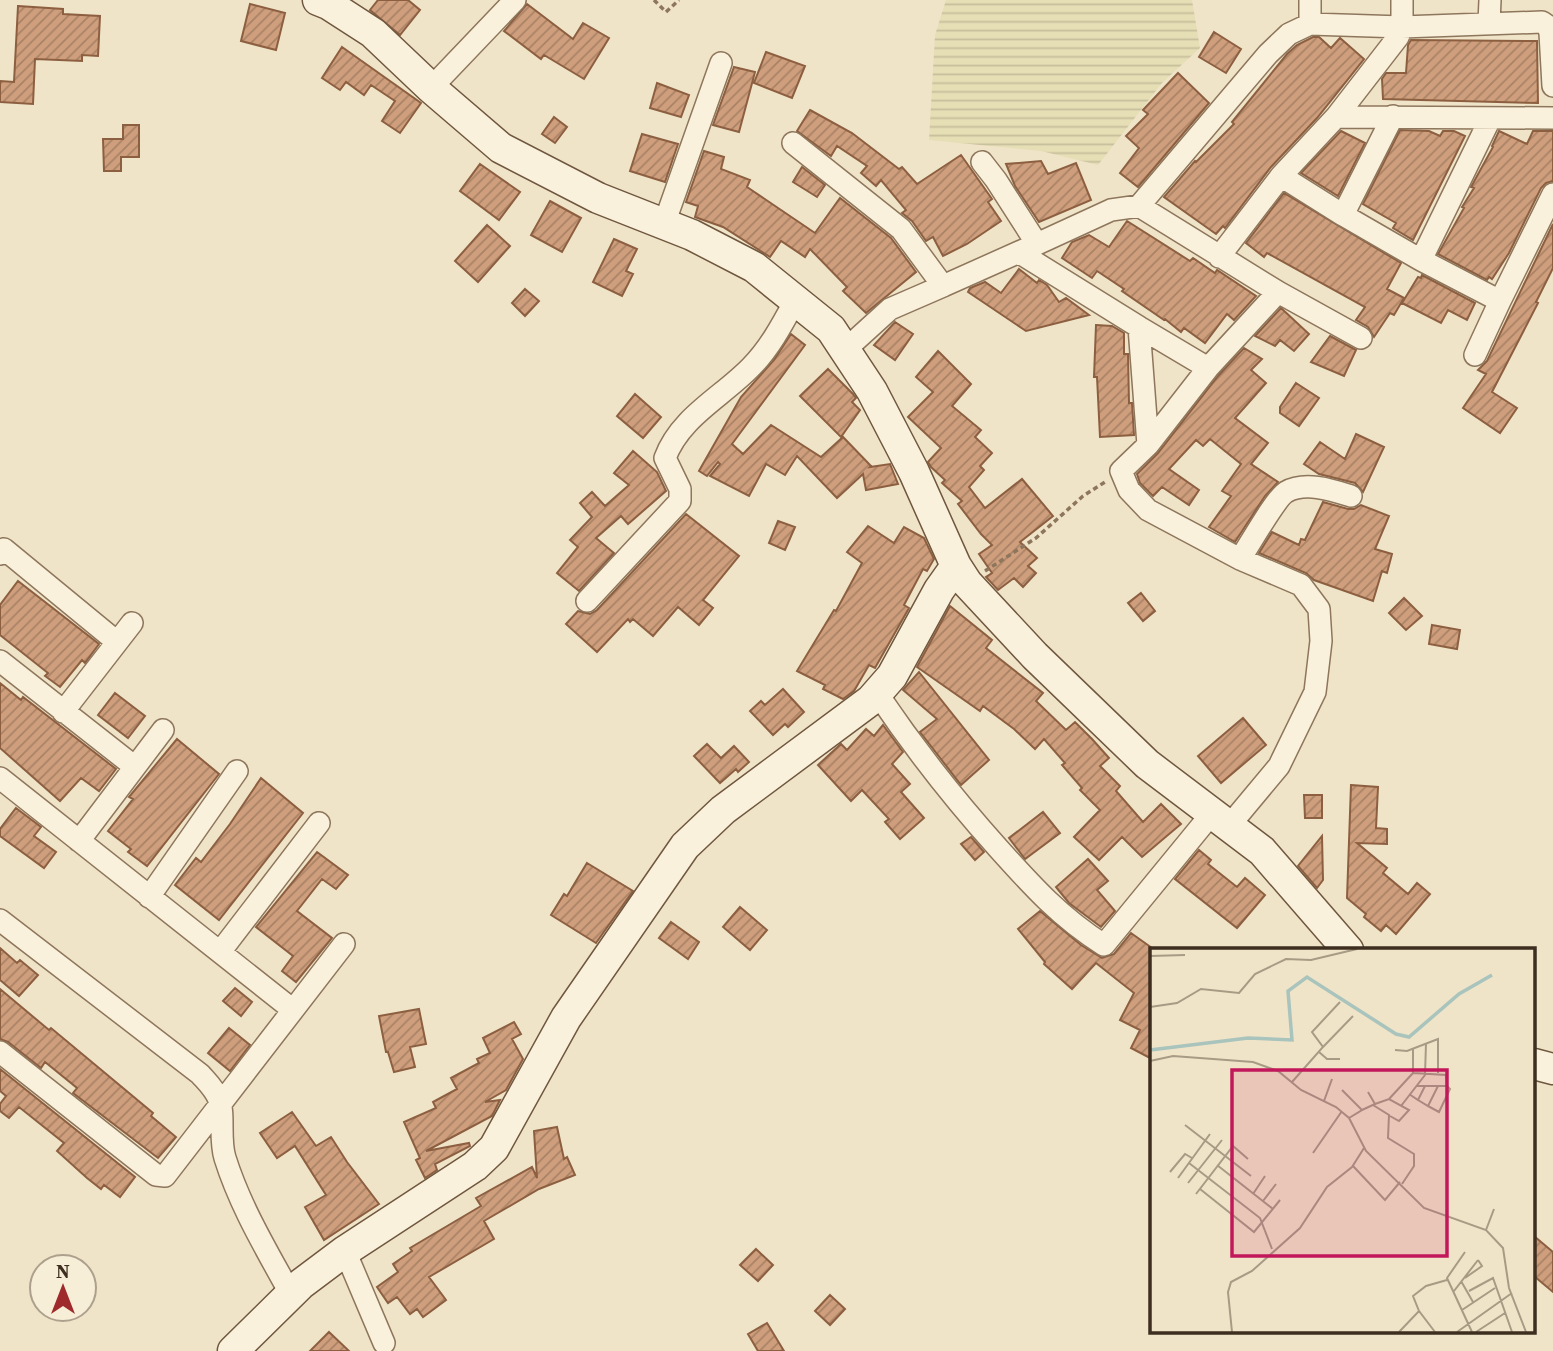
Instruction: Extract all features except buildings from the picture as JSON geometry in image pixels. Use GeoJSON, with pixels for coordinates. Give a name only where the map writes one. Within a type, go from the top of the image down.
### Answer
{"type":"FeatureCollection","features":[{"type":"Feature","properties":{"kind":"street"},"geometry":{"type":"LineString","coordinates":[[318,0],[373,33],[431,88],[501,148],[598,198],[692,234],[754,267],[831,329],[872,391],[914,472],[961,575],[1035,656],[1147,764],[1262,851],[1346,948]]}},
{"type":"Feature","properties":{"kind":"street"},"geometry":{"type":"LineString","coordinates":[[431,88],[515,0]]}},
{"type":"Feature","properties":{"kind":"street"},"geometry":{"type":"LineString","coordinates":[[1310,0],[1310,24]]}},
{"type":"Feature","properties":{"kind":"street"},"geometry":{"type":"LineString","coordinates":[[1219,257],[1281,176],[1336,117],[1398,37],[1402,27],[1402,0]]}},
{"type":"Feature","properties":{"kind":"street"},"geometry":{"type":"LineString","coordinates":[[1489,23],[1490,0]]}},
{"type":"Feature","properties":{"kind":"street"},"geometry":{"type":"LineString","coordinates":[[846,349],[890,309],[1111,211],[1139,206],[1268,54],[1289,34],[1310,24],[1402,27],[1542,22],[1548,26],[1553,86]]}},
{"type":"Feature","properties":{"kind":"street"},"geometry":{"type":"LineString","coordinates":[[664,224],[721,63]]}},
{"type":"Feature","properties":{"kind":"street"},"geometry":{"type":"LineString","coordinates":[[1343,215],[1393,116]]}},
{"type":"Feature","properties":{"kind":"street"},"geometry":{"type":"LineString","coordinates":[[1336,117],[1553,118]]}},
{"type":"Feature","properties":{"kind":"street"},"geometry":{"type":"LineString","coordinates":[[1421,260],[1490,119]]}},
{"type":"Feature","properties":{"kind":"street"},"geometry":{"type":"LineString","coordinates":[[793,143],[901,229],[943,286]]}},
{"type":"Feature","properties":{"kind":"street"},"geometry":{"type":"LineString","coordinates":[[982,162],[996,180],[1029,248],[1139,327],[1208,368]]}},
{"type":"Feature","properties":{"kind":"street"},"geometry":{"type":"LineString","coordinates":[[1281,176],[1421,260],[1500,301]]}},
{"type":"Feature","properties":{"kind":"street"},"geometry":{"type":"LineString","coordinates":[[1475,355],[1553,194]]}},
{"type":"Feature","properties":{"kind":"street"},"geometry":{"type":"LineString","coordinates":[[1139,206],[1219,257],[1361,338]]}},
{"type":"Feature","properties":{"kind":"street"},"geometry":{"type":"LineString","coordinates":[[877,693],[929,768],[1044,900],[1104,945],[1221,819],[1279,766],[1315,692],[1321,641],[1319,609],[1301,585],[1240,559],[1148,510],[1129,490],[1121,471],[1148,445],[1208,368],[1278,292]]}},
{"type":"Feature","properties":{"kind":"street"},"geometry":{"type":"LineString","coordinates":[[587,601],[680,501],[680,489],[665,458],[685,424],[751,367],[780,328],[796,299]]}},
{"type":"Feature","properties":{"kind":"street"},"geometry":{"type":"LineString","coordinates":[[1139,327],[1148,445]]}},
{"type":"Feature","properties":{"kind":"street"},"geometry":{"type":"LineString","coordinates":[[1240,559],[1284,493],[1298,488],[1327,488],[1350,496]]}},
{"type":"Feature","properties":{"kind":"street"},"geometry":{"type":"LineString","coordinates":[[0,554],[4,549],[117,642]]}},
{"type":"Feature","properties":{"kind":"street"},"geometry":{"type":"LineString","coordinates":[[233,1351],[290,1293],[345,1251],[475,1166],[494,1148],[566,1018],[685,846],[723,810],[871,700],[892,676],[939,590],[961,575]]}},
{"type":"Feature","properties":{"kind":"street"},"geometry":{"type":"LineString","coordinates":[[64,712],[132,623]]}},
{"type":"Feature","properties":{"kind":"street"},"geometry":{"type":"LineString","coordinates":[[0,662],[135,767]]}},
{"type":"Feature","properties":{"kind":"street"},"geometry":{"type":"LineString","coordinates":[[79,841],[163,730]]}},
{"type":"Feature","properties":{"kind":"street"},"geometry":{"type":"LineString","coordinates":[[149,897],[237,771]]}},
{"type":"Feature","properties":{"kind":"street"},"geometry":{"type":"LineString","coordinates":[[0,778],[293,1010]]}},
{"type":"Feature","properties":{"kind":"street"},"geometry":{"type":"LineString","coordinates":[[220,952],[319,823]]}},
{"type":"Feature","properties":{"kind":"street"},"geometry":{"type":"LineString","coordinates":[[0,920],[200,1074],[214,1089],[220,1102],[220,1135],[224,1156],[245,1212],[290,1293]]}},
{"type":"Feature","properties":{"kind":"street"},"geometry":{"type":"LineString","coordinates":[[0,1052],[160,1177],[168,1174],[220,1102],[344,944]]}},
{"type":"Feature","properties":{"kind":"street"},"geometry":{"type":"LineString","coordinates":[[345,1251],[384,1343]]}},
{"type":"Feature","properties":{"kind":"path"},"geometry":{"type":"LineString","coordinates":[[654,0],[666,12],[679,0]]}},
{"type":"Feature","properties":{"kind":"path"},"geometry":{"type":"LineString","coordinates":[[961,575],[1036,538],[1083,496],[1121,471]]}},
{"type":"Feature","properties":{"kind":"shaded area"},"geometry":{"type":"Polygon","coordinates":[[[946,0],[1192,0],[1200,48],[1162,83],[1098,165],[1041,151],[929,140],[935,35],[946,0]]]}}]}
